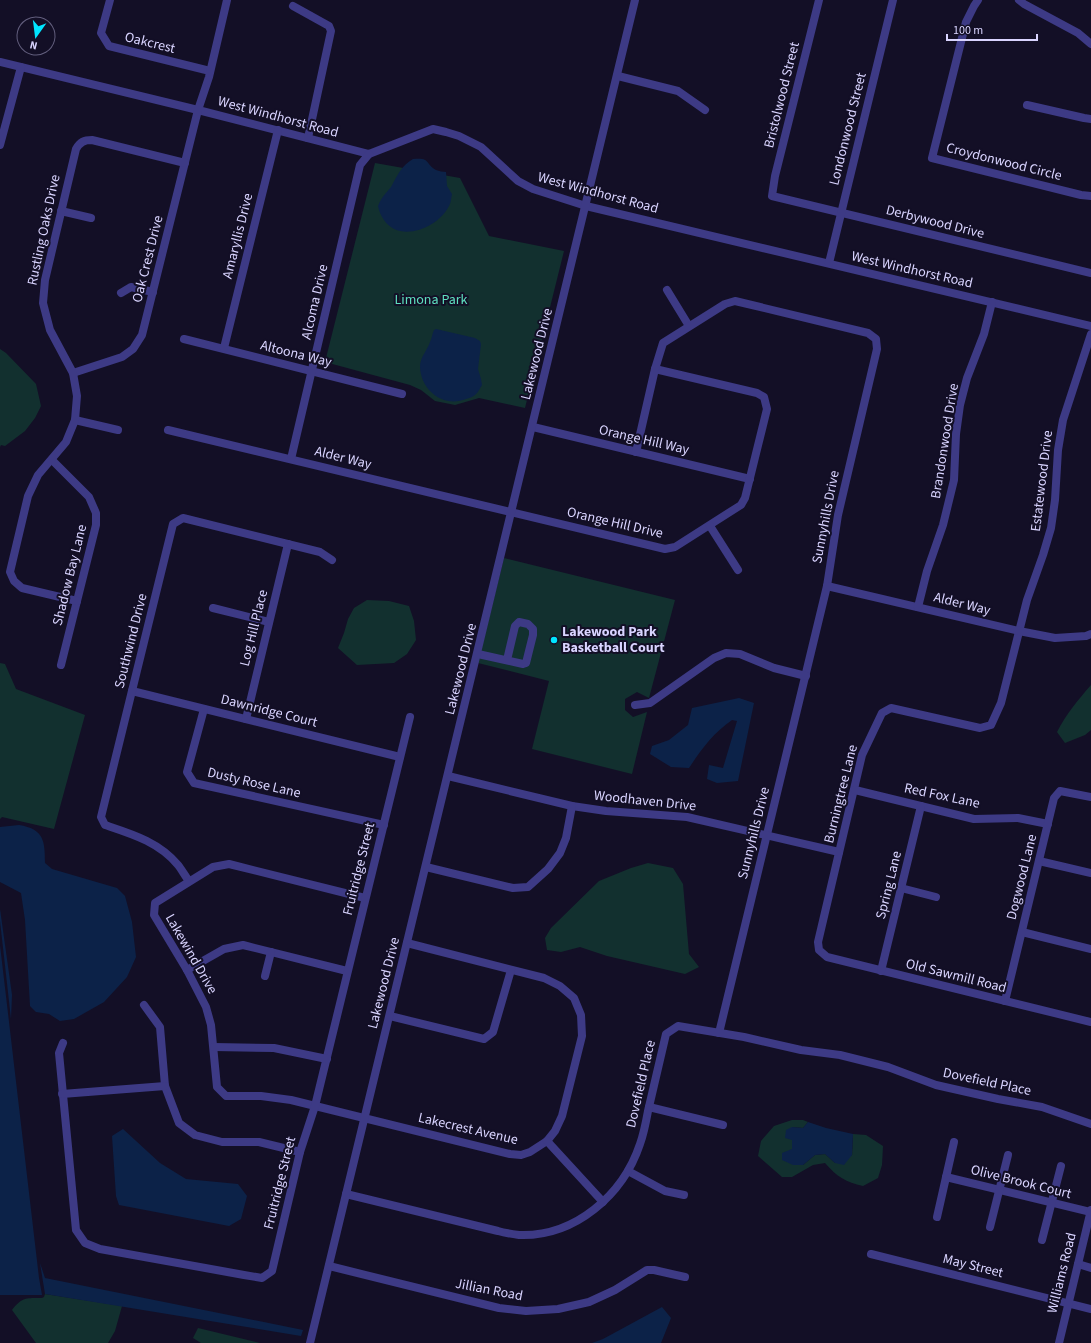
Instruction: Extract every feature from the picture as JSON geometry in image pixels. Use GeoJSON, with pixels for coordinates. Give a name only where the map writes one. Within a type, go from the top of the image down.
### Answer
{"type":"FeatureCollection","features":[{"type":"Feature","properties":{"kind":"street","name":"Oakcrest"},"geometry":{"type":"LineString","coordinates":[[110,0],[101,33],[109,46],[210,71]]}},
{"type":"Feature","properties":{"kind":"street"},"geometry":{"type":"LineString","coordinates":[[198,110],[210,71],[227,0]]}},
{"type":"Feature","properties":{"kind":"street","name":"Lakewood Drive"},"geometry":{"type":"LineString","coordinates":[[310,1343],[618,76],[635,0]]}},
{"type":"Feature","properties":{"kind":"street","name":"Bristolwood Street"},"geometry":{"type":"LineString","coordinates":[[772,196],[775,176],[819,0]]}},
{"type":"Feature","properties":{"kind":"street","name":"Londonwood Street"},"geometry":{"type":"LineString","coordinates":[[829,263],[893,0]]}},
{"type":"Feature","properties":{"kind":"street","name":"Croydonwood Circle"},"geometry":{"type":"LineString","coordinates":[[978,0],[966,22],[932,158],[1081,195],[1091,196]]}},
{"type":"Feature","properties":{"kind":"street"},"geometry":{"type":"LineString","coordinates":[[1019,0],[1078,33],[1091,44]]}},
{"type":"Feature","properties":{"kind":"street"},"geometry":{"type":"LineString","coordinates":[[292,6],[329,26],[331,31],[308,138]]}},
{"type":"Feature","properties":{"kind":"street","name":"West Windhorst Road"},"geometry":{"type":"LineString","coordinates":[[0,62],[198,110],[369,154],[433,130],[446,132],[459,136],[481,147],[518,181],[532,189],[586,206],[1091,326]]}},
{"type":"Feature","properties":{"kind":"street"},"geometry":{"type":"LineString","coordinates":[[0,145],[21,67]]}},
{"type":"Feature","properties":{"kind":"street"},"geometry":{"type":"LineString","coordinates":[[618,76],[678,91],[705,110]]}},
{"type":"Feature","properties":{"kind":"street"},"geometry":{"type":"LineString","coordinates":[[1027,105],[1084,118],[1091,118]]}},
{"type":"Feature","properties":{"kind":"street","name":"Oak Crest Drive"},"geometry":{"type":"LineString","coordinates":[[73,373],[122,357],[134,349],[142,335],[198,110]]}},
{"type":"Feature","properties":{"kind":"street","name":"Amaryllis Drive"},"geometry":{"type":"LineString","coordinates":[[224,348],[278,130]]}},
{"type":"Feature","properties":{"kind":"street","name":"Rustling Oaks Drive"},"geometry":{"type":"LineString","coordinates":[[77,601],[22,588],[14,581],[10,572],[28,496],[38,475],[66,442],[75,420],[77,396],[73,373],[50,330],[43,303],[45,280],[76,149],[78,145],[86,140],[92,140],[184,163]]}},
{"type":"Feature","properties":{"kind":"street","name":"Alcoma Drive"},"geometry":{"type":"LineString","coordinates":[[291,459],[360,165],[369,154]]}},
{"type":"Feature","properties":{"kind":"street","name":"Derbywood Drive"},"geometry":{"type":"LineString","coordinates":[[772,196],[1091,273]]}},
{"type":"Feature","properties":{"kind":"street"},"geometry":{"type":"LineString","coordinates":[[61,211],[91,218]]}},
{"type":"Feature","properties":{"kind":"street"},"geometry":{"type":"LineString","coordinates":[[121,293],[132,287],[153,292]]}},
{"type":"Feature","properties":{"kind":"street"},"geometry":{"type":"LineString","coordinates":[[667,290],[688,326]]}},
{"type":"Feature","properties":{"kind":"street","name":"Sunnyhills Drive"},"geometry":{"type":"LineString","coordinates":[[636,452],[655,369],[663,343],[725,304],[735,301],[868,332],[876,339],[877,349],[838,515],[827,586],[719,1033]]}},
{"type":"Feature","properties":{"kind":"street","name":"Brandonwood Drive"},"geometry":{"type":"LineString","coordinates":[[918,607],[927,571],[943,525],[954,480],[956,434],[960,405],[984,334],[992,302]]}},
{"type":"Feature","properties":{"kind":"street","name":"Estatewood Drive"},"geometry":{"type":"LineString","coordinates":[[1019,631],[1027,600],[1051,528],[1055,500],[1058,450],[1063,420],[1091,334]]}},
{"type":"Feature","properties":{"kind":"street","name":"Altoona Way"},"geometry":{"type":"LineString","coordinates":[[184,339],[402,394]]}},
{"type":"Feature","properties":{"kind":"street","name":"Orange Hill Drive"},"geometry":{"type":"LineString","coordinates":[[512,512],[665,549],[675,547],[741,505],[745,498],[767,409],[764,397],[757,393],[655,369]]}},
{"type":"Feature","properties":{"kind":"street"},"geometry":{"type":"LineString","coordinates":[[75,420],[118,430]]}},
{"type":"Feature","properties":{"kind":"street","name":"Orange Hill Way"},"geometry":{"type":"LineString","coordinates":[[533,427],[750,479]]}},
{"type":"Feature","properties":{"kind":"street","name":"Alder Way"},"geometry":{"type":"LineString","coordinates":[[168,430],[512,512]]}},
{"type":"Feature","properties":{"kind":"street","name":"Shadow Bay Lane"},"geometry":{"type":"LineString","coordinates":[[52,460],[89,497],[96,513],[96,525],[61,665]]}},
{"type":"Feature","properties":{"kind":"street","name":"Southwind Drive"},"geometry":{"type":"LineString","coordinates":[[188,881],[178,865],[159,848],[136,835],[104,825],[101,817],[173,524],[183,518],[320,552],[332,560]]}},
{"type":"Feature","properties":{"kind":"street"},"geometry":{"type":"LineString","coordinates":[[710,526],[738,570]]}},
{"type":"Feature","properties":{"kind":"street","name":"Log Hill Place"},"geometry":{"type":"LineString","coordinates":[[246,719],[288,544]]}},
{"type":"Feature","properties":{"kind":"street","name":"Alder Way"},"geometry":{"type":"LineString","coordinates":[[827,586],[1055,638],[1086,636],[1091,634]]}},
{"type":"Feature","properties":{"kind":"street"},"geometry":{"type":"LineString","coordinates":[[213,608],[269,622]]}},
{"type":"Feature","properties":{"kind":"street"},"geometry":{"type":"LineString","coordinates":[[478,654],[523,664],[526,663],[533,635],[533,629],[528,624],[519,622],[515,626],[507,660]]}},
{"type":"Feature","properties":{"kind":"street","name":"Burningtree Lane"},"geometry":{"type":"LineString","coordinates":[[818,950],[818,942],[862,755],[882,713],[892,708],[980,728],[991,725],[1001,703],[1019,631]]}},
{"type":"Feature","properties":{"kind":"street"},"geometry":{"type":"LineString","coordinates":[[635,705],[650,703],[714,658],[726,653],[740,654],[774,668],[806,676]]}},
{"type":"Feature","properties":{"kind":"street","name":"Dawnridge Court"},"geometry":{"type":"LineString","coordinates":[[132,691],[400,757]]}},
{"type":"Feature","properties":{"kind":"street","name":"Dusty Rose Lane"},"geometry":{"type":"LineString","coordinates":[[204,709],[187,772],[194,783],[384,825]]}},
{"type":"Feature","properties":{"kind":"street","name":"Fruitridge Street"},"geometry":{"type":"LineString","coordinates":[[63,1043],[59,1053],[76,1230],[85,1243],[100,1249],[262,1278],[272,1271],[300,1152],[315,1106],[410,717]]}},
{"type":"Feature","properties":{"kind":"street","name":"Woodhaven Drive"},"geometry":{"type":"LineString","coordinates":[[448,776],[572,806],[606,811],[687,817],[767,834],[839,852]]}},
{"type":"Feature","properties":{"kind":"street","name":"Red Fox Lane"},"geometry":{"type":"LineString","coordinates":[[854,790],[974,819],[1018,818],[1048,824]]}},
{"type":"Feature","properties":{"kind":"street","name":"Dogwood Lane"},"geometry":{"type":"LineString","coordinates":[[1005,1001],[1054,798],[1060,791],[1091,797]]}},
{"type":"Feature","properties":{"kind":"street"},"geometry":{"type":"LineString","coordinates":[[426,867],[514,888],[528,887],[548,869],[560,853],[566,838],[572,806]]}},
{"type":"Feature","properties":{"kind":"street","name":"Spring Lane"},"geometry":{"type":"LineString","coordinates":[[881,971],[921,806]]}},
{"type":"Feature","properties":{"kind":"street"},"geometry":{"type":"LineString","coordinates":[[1039,860],[1091,873]]}},
{"type":"Feature","properties":{"kind":"street","name":"Lakewind Drive"},"geometry":{"type":"LineString","coordinates":[[365,898],[229,864],[213,867],[188,881],[155,903],[154,915],[187,970],[206,1006],[211,1025],[214,1047],[217,1087],[226,1096],[261,1096],[365,1117]]}},
{"type":"Feature","properties":{"kind":"street"},"geometry":{"type":"LineString","coordinates":[[901,888],[936,897]]}},
{"type":"Feature","properties":{"kind":"street"},"geometry":{"type":"LineString","coordinates":[[1022,932],[1091,948]]}},
{"type":"Feature","properties":{"kind":"street","name":"Lakecrest Avenue"},"geometry":{"type":"LineString","coordinates":[[365,1117],[510,1154],[521,1155],[547,1141],[555,1131],[562,1116],[582,1036],[581,1015],[574,998],[560,986],[544,978],[407,943]]}},
{"type":"Feature","properties":{"kind":"street"},"geometry":{"type":"LineString","coordinates":[[187,970],[224,949],[243,945],[347,971]]}},
{"type":"Feature","properties":{"kind":"street","name":"Old Sawmill Road"},"geometry":{"type":"LineString","coordinates":[[818,950],[827,958],[1091,1022]]}},
{"type":"Feature","properties":{"kind":"street"},"geometry":{"type":"LineString","coordinates":[[265,976],[271,952]]}},
{"type":"Feature","properties":{"kind":"street"},"geometry":{"type":"LineString","coordinates":[[390,1016],[484,1039],[493,1032],[511,970]]}},
{"type":"Feature","properties":{"kind":"street"},"geometry":{"type":"LineString","coordinates":[[144,1005],[160,1027],[165,1086],[179,1123],[195,1135],[222,1142],[259,1142],[300,1152]]}},
{"type":"Feature","properties":{"kind":"street","name":"Dovefield Place"},"geometry":{"type":"LineString","coordinates":[[346,1194],[498,1232],[519,1235],[542,1233],[564,1227],[584,1217],[604,1202],[628,1171],[640,1144],[666,1034],[678,1026],[744,1037],[801,1050],[840,1055],[888,1067],[936,1085],[1042,1107],[1091,1124]]}},
{"type":"Feature","properties":{"kind":"street"},"geometry":{"type":"LineString","coordinates":[[214,1047],[274,1048],[326,1059]]}},
{"type":"Feature","properties":{"kind":"street"},"geometry":{"type":"LineString","coordinates":[[62,1094],[165,1086]]}},
{"type":"Feature","properties":{"kind":"street"},"geometry":{"type":"LineString","coordinates":[[649,1107],[723,1125]]}},
{"type":"Feature","properties":{"kind":"street"},"geometry":{"type":"LineString","coordinates":[[547,1141],[604,1202]]}},
{"type":"Feature","properties":{"kind":"street"},"geometry":{"type":"LineString","coordinates":[[937,1217],[954,1142]]}},
{"type":"Feature","properties":{"kind":"street"},"geometry":{"type":"LineString","coordinates":[[990,1227],[1008,1155]]}},
{"type":"Feature","properties":{"kind":"street"},"geometry":{"type":"LineString","coordinates":[[1042,1240],[1061,1166]]}},
{"type":"Feature","properties":{"kind":"street"},"geometry":{"type":"LineString","coordinates":[[628,1171],[665,1191],[684,1195]]}},
{"type":"Feature","properties":{"kind":"street","name":"Olive Brook Court"},"geometry":{"type":"LineString","coordinates":[[946,1177],[1051,1203],[1091,1211]]}},
{"type":"Feature","properties":{"kind":"street","name":"Williams Road"},"geometry":{"type":"LineString","coordinates":[[1059,1343],[1091,1211]]}},
{"type":"Feature","properties":{"kind":"street","name":"May Street"},"geometry":{"type":"LineString","coordinates":[[871,1254],[1091,1309]]}},
{"type":"Feature","properties":{"kind":"street"},"geometry":{"type":"LineString","coordinates":[[1078,1264],[1091,1268]]}},
{"type":"Feature","properties":{"kind":"street","name":"Jillian Road"},"geometry":{"type":"LineString","coordinates":[[329,1266],[499,1308],[526,1311],[558,1309],[588,1302],[615,1290],[647,1270],[654,1270],[685,1277]]}},
{"type":"Feature","properties":{"kind":"green space","name":"Limona Park"},"geometry":{"type":"Polygon","coordinates":[[[375,163],[460,178],[489,236],[564,251],[525,408],[479,398],[455,405],[435,401],[421,390],[410,385],[325,362],[375,163]]]}},
{"type":"Feature","properties":{"kind":"green space"},"geometry":{"type":"Polygon","coordinates":[[[0,349],[6,353],[36,384],[41,406],[35,418],[25,431],[5,446],[1,445],[0,447],[0,349]]]}},
{"type":"Feature","properties":{"kind":"green space"},"geometry":{"type":"Polygon","coordinates":[[[504,558],[675,600],[649,698],[637,692],[625,699],[625,710],[633,717],[647,712],[632,774],[532,749],[549,681],[478,663],[504,558]]]}},
{"type":"Feature","properties":{"kind":"green space"},"geometry":{"type":"Polygon","coordinates":[[[367,600],[389,601],[409,606],[414,621],[416,640],[407,654],[394,663],[357,665],[338,648],[348,619],[354,608],[367,600]]]}},
{"type":"Feature","properties":{"kind":"green space"},"geometry":{"type":"Polygon","coordinates":[[[0,663],[5,664],[16,689],[85,715],[54,829],[2,817],[0,819],[0,663]]]}},
{"type":"Feature","properties":{"kind":"green space"},"geometry":{"type":"Polygon","coordinates":[[[1091,685],[1091,730],[1085,735],[1065,743],[1057,732],[1068,713],[1091,685]]]}},
{"type":"Feature","properties":{"kind":"green space"},"geometry":{"type":"Polygon","coordinates":[[[648,863],[673,868],[683,884],[689,954],[699,967],[685,974],[607,956],[580,947],[561,952],[547,950],[545,938],[551,928],[599,881],[648,863]]]}},
{"type":"Feature","properties":{"kind":"green space"},"geometry":{"type":"Polygon","coordinates":[[[792,1120],[803,1120],[808,1122],[803,1128],[792,1127],[792,1149],[803,1165],[815,1155],[825,1154],[835,1163],[852,1155],[853,1134],[866,1135],[883,1146],[882,1165],[878,1178],[863,1186],[847,1181],[834,1172],[825,1163],[813,1165],[792,1177],[782,1177],[758,1156],[761,1141],[774,1126],[792,1120]]]}},
{"type":"Feature","properties":{"kind":"green space"},"geometry":{"type":"Polygon","coordinates":[[[45,1294],[122,1306],[115,1331],[108,1343],[36,1343],[12,1310],[22,1300],[28,1298],[42,1298],[45,1294]]]}},
{"type":"Feature","properties":{"kind":"green space"},"geometry":{"type":"Polygon","coordinates":[[[198,1328],[260,1343],[201,1343],[193,1338],[198,1328]]]}},
{"type":"Feature","properties":{"kind":"water"},"geometry":{"type":"Polygon","coordinates":[[[413,159],[423,159],[436,170],[446,172],[447,186],[452,194],[451,200],[450,205],[444,214],[428,226],[409,232],[400,231],[391,227],[384,220],[378,206],[405,165],[413,159]]]}},
{"type":"Feature","properties":{"kind":"water"},"geometry":{"type":"Polygon","coordinates":[[[436,329],[475,338],[480,341],[481,344],[478,369],[482,385],[473,396],[458,401],[442,399],[429,390],[421,376],[420,363],[429,345],[434,330],[436,329]]]}},
{"type":"Feature","properties":{"kind":"water"},"geometry":{"type":"Polygon","coordinates":[[[739,698],[754,703],[738,781],[717,783],[707,779],[709,765],[723,768],[737,721],[732,720],[719,730],[703,748],[689,768],[671,767],[650,754],[652,746],[669,740],[688,725],[692,708],[739,698]]]}},
{"type":"Feature","properties":{"kind":"water"},"geometry":{"type":"Polygon","coordinates":[[[19,825],[34,830],[41,837],[44,848],[45,863],[52,869],[117,888],[125,896],[132,922],[136,957],[127,977],[104,1002],[74,1019],[60,1021],[49,1014],[36,1012],[30,1006],[25,920],[21,893],[0,882],[0,827],[19,825]]]}},
{"type":"Feature","properties":{"kind":"water"},"geometry":{"type":"Polygon","coordinates":[[[0,909],[12,995],[11,1019],[0,921],[0,909]]]}},
{"type":"Feature","properties":{"kind":"water"},"geometry":{"type":"Polygon","coordinates":[[[0,945],[39,1278],[42,1295],[0,1295],[0,945]]]}},
{"type":"Feature","properties":{"kind":"water"},"geometry":{"type":"Polygon","coordinates":[[[808,1122],[853,1134],[852,1155],[844,1165],[835,1163],[825,1154],[815,1155],[803,1165],[793,1165],[782,1160],[782,1153],[792,1149],[792,1140],[785,1138],[786,1130],[792,1127],[803,1128],[808,1122]]]}},
{"type":"Feature","properties":{"kind":"water"},"geometry":{"type":"Polygon","coordinates":[[[123,1129],[160,1163],[186,1179],[238,1184],[247,1196],[241,1219],[229,1226],[119,1205],[116,1196],[112,1136],[123,1129]]]}},
{"type":"Feature","properties":{"kind":"water"},"geometry":{"type":"Polygon","coordinates":[[[40,1263],[45,1278],[303,1330],[301,1336],[45,1294],[40,1263]]]}},
{"type":"Feature","properties":{"kind":"water"},"geometry":{"type":"Polygon","coordinates":[[[662,1307],[671,1318],[661,1343],[592,1343],[603,1339],[662,1307]]]}},
{"type":"Feature","properties":{"kind":"place","name":"Lakewood Park Basketball Court"},"geometry":{"type":"Point","coordinates":[554,640]}}]}
